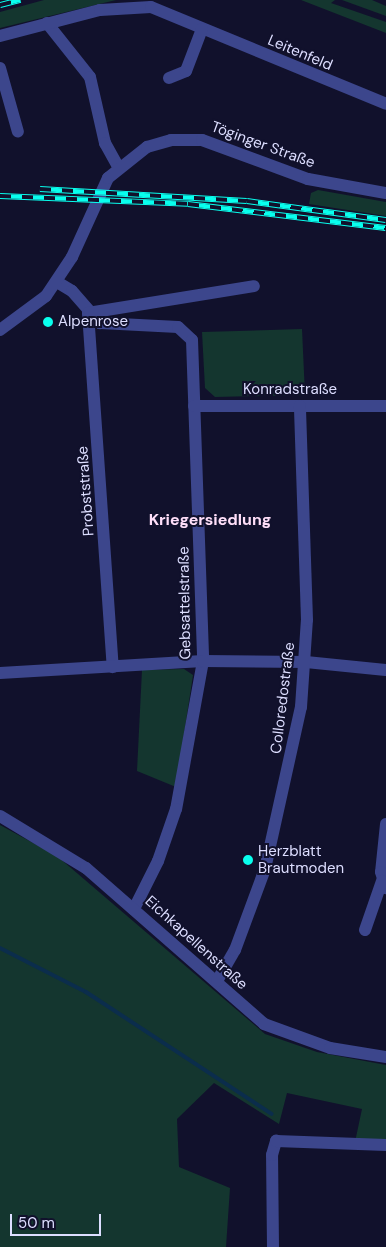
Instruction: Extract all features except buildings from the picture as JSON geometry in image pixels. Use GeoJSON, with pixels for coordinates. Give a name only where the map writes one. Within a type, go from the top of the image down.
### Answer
{"type":"FeatureCollection","features":[{"type":"Feature","properties":{"kind":"street","name":"Leitenfeld"},"geometry":{"type":"LineString","coordinates":[[0,36],[47,23],[136,6],[202,29],[386,104]]}},
{"type":"Feature","properties":{"kind":"street"},"geometry":{"type":"LineString","coordinates":[[47,23],[90,77],[105,143],[118,166]]}},
{"type":"Feature","properties":{"kind":"street"},"geometry":{"type":"LineString","coordinates":[[169,78],[186,71],[202,29]]}},
{"type":"Feature","properties":{"kind":"street"},"geometry":{"type":"LineString","coordinates":[[0,68],[18,132]]}},
{"type":"Feature","properties":{"kind":"street","name":"Töginger Straße"},"geometry":{"type":"LineString","coordinates":[[0,330],[36,305],[57,282],[118,166],[147,147],[190,139],[233,148],[308,179],[386,193]]}},
{"type":"Feature","properties":{"kind":"street"},"geometry":{"type":"LineString","coordinates":[[57,282],[72,292],[88,313],[254,286]]}},
{"type":"Feature","properties":{"kind":"street","name":"Gebsattelstraße"},"geometry":{"type":"LineString","coordinates":[[88,313],[111,326],[184,328],[192,340],[203,661],[176,809],[158,861],[134,909]]}},
{"type":"Feature","properties":{"kind":"street","name":"Probststraße"},"geometry":{"type":"LineString","coordinates":[[88,313],[114,666]]}},
{"type":"Feature","properties":{"kind":"street","name":"Konradstraße"},"geometry":{"type":"LineString","coordinates":[[194,406],[386,406],[386,396]]}},
{"type":"Feature","properties":{"kind":"street","name":"Colloredostraße"},"geometry":{"type":"LineString","coordinates":[[217,981],[235,950],[265,869],[293,753],[306,662],[300,406]]}},
{"type":"Feature","properties":{"kind":"street"},"geometry":{"type":"LineString","coordinates":[[0,672],[203,661],[306,662],[386,670]]}},
{"type":"Feature","properties":{"kind":"street","name":"Eichkapellenstraße"},"geometry":{"type":"LineString","coordinates":[[0,816],[86,868],[217,981],[254,1017],[284,1034],[386,1057]]}},
{"type":"Feature","properties":{"kind":"street"},"geometry":{"type":"LineString","coordinates":[[366,930],[384,885],[386,824]]}},
{"type":"Feature","properties":{"kind":"street"},"geometry":{"type":"LineString","coordinates":[[273,1247],[272,1155],[276,1141],[386,1145]]}},
{"type":"Feature","properties":{"kind":"green space"},"geometry":{"type":"Polygon","coordinates":[[[44,0],[116,0],[0,28],[0,12],[44,0]]]}},
{"type":"Feature","properties":{"kind":"green space"},"geometry":{"type":"Polygon","coordinates":[[[301,0],[335,0],[331,3],[386,22],[386,33],[301,0]]]}},
{"type":"Feature","properties":{"kind":"green space"},"geometry":{"type":"Polygon","coordinates":[[[342,0],[372,0],[386,6],[386,16],[342,0]]]}},
{"type":"Feature","properties":{"kind":"green space"},"geometry":{"type":"Polygon","coordinates":[[[318,190],[386,202],[386,216],[309,204],[311,193],[318,190]]]}},
{"type":"Feature","properties":{"kind":"green space"},"geometry":{"type":"Polygon","coordinates":[[[302,329],[305,395],[215,397],[205,388],[202,332],[302,329]]]}},
{"type":"Feature","properties":{"kind":"green space"},"geometry":{"type":"Polygon","coordinates":[[[184,669],[193,675],[176,787],[137,771],[142,670],[184,669]]]}},
{"type":"Feature","properties":{"kind":"green space"},"geometry":{"type":"Polygon","coordinates":[[[0,825],[57,856],[265,1034],[317,1052],[386,1065],[386,1140],[355,1142],[362,1109],[287,1093],[279,1124],[214,1083],[177,1119],[179,1167],[230,1188],[226,1247],[0,1247],[0,825]]]}},
{"type":"Feature","properties":{"kind":"waterway"},"geometry":{"type":"LineString","coordinates":[[0,948],[86,992],[272,1114]]}},
{"type":"Feature","properties":{"kind":"railway"},"geometry":{"type":"LineString","coordinates":[[0,5],[20,0]]}},
{"type":"Feature","properties":{"kind":"railway"},"geometry":{"type":"LineString","coordinates":[[40,189],[247,201],[386,220]]}},
{"type":"Feature","properties":{"kind":"railway"},"geometry":{"type":"LineString","coordinates":[[0,196],[188,204],[386,228]]}},
{"type":"Feature","properties":{"kind":"place","name":"Alpenrose"},"geometry":{"type":"Point","coordinates":[48,322]}},
{"type":"Feature","properties":{"kind":"place","name":"Herzblatt Brautmoden"},"geometry":{"type":"Point","coordinates":[248,860]}},
{"type":"Feature","properties":{"kind":"district","name":"Kriegersiedlung"},"geometry":{"type":"Point","coordinates":[210,520]}}]}
